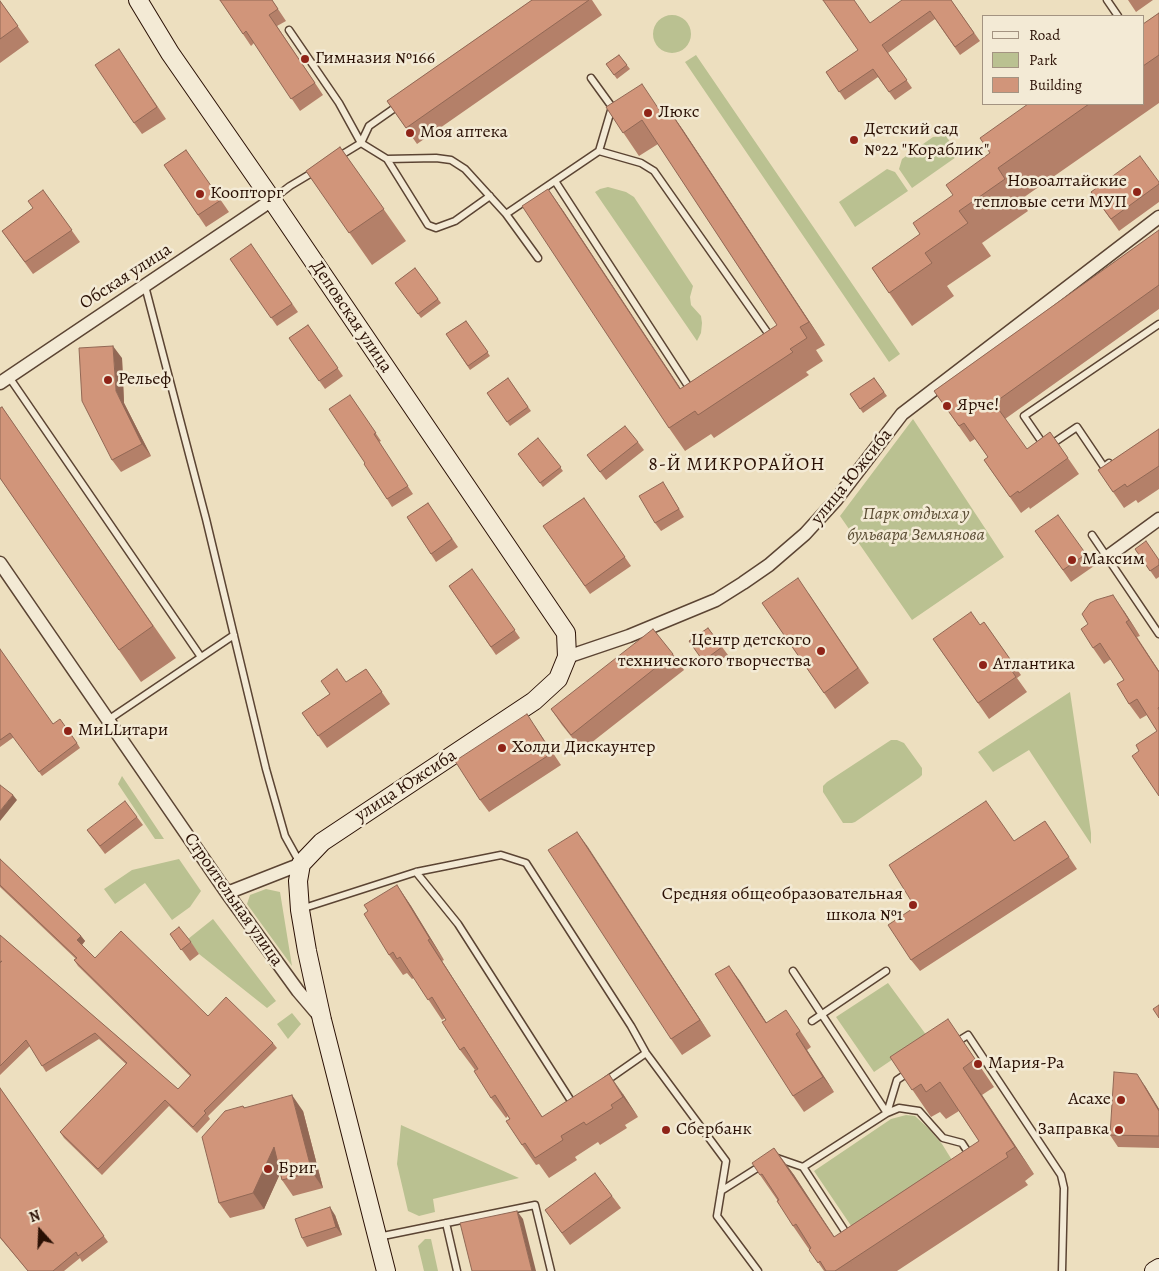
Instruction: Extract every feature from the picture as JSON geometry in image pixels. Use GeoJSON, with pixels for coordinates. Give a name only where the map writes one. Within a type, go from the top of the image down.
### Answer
{"type":"FeatureCollection","features":[{"type":"Feature","properties":{"kind":"street","name":"Деповская улица"},"geometry":{"type":"LineString","coordinates":[[138,0],[170,53],[566,633]]}},
{"type":"Feature","properties":{"kind":"street","name":"Обская улица"},"geometry":{"type":"LineString","coordinates":[[4,380],[272,200]]}},
{"type":"Feature","properties":{"kind":"street","name":"улица Южсиба"},"geometry":{"type":"LineString","coordinates":[[567,657],[629,636],[716,600],[770,565],[805,534],[836,500],[902,414],[1159,217]]}},
{"type":"Feature","properties":{"kind":"street"},"geometry":{"type":"LineString","coordinates":[[1106,557],[1159,519]]}},
{"type":"Feature","properties":{"kind":"street","name":"Строительная улица"},"geometry":{"type":"LineString","coordinates":[[0,563],[227,893],[298,991],[322,1020],[386,1271]]}},
{"type":"Feature","properties":{"kind":"street","name":"улица Южсиба"},"geometry":{"type":"LineString","coordinates":[[227,893],[301,864],[322,842],[534,701],[558,679],[567,657],[566,633]]}},
{"type":"Feature","properties":{"kind":"street"},"geometry":{"type":"LineString","coordinates":[[301,864],[298,881],[300,910],[322,1020]]}},
{"type":"Feature","properties":{"kind":"street"},"geometry":{"type":"LineString","coordinates":[[1154,1271],[1159,1268]]}},
{"type":"Feature","properties":{"kind":"lane"},"geometry":{"type":"LineString","coordinates":[[1107,0],[1117,15]]}},
{"type":"Feature","properties":{"kind":"lane"},"geometry":{"type":"LineString","coordinates":[[289,30],[339,103],[361,143],[387,160],[428,225],[436,228],[455,221],[490,196]]}},
{"type":"Feature","properties":{"kind":"lane"},"geometry":{"type":"LineString","coordinates":[[506,214],[599,151],[612,107],[591,78]]}},
{"type":"Feature","properties":{"kind":"lane"},"geometry":{"type":"LineString","coordinates":[[330,162],[361,143],[369,126],[409,98]]}},
{"type":"Feature","properties":{"kind":"lane"},"geometry":{"type":"LineString","coordinates":[[599,151],[641,163],[654,171],[664,182],[778,347]]}},
{"type":"Feature","properties":{"kind":"lane"},"geometry":{"type":"LineString","coordinates":[[387,160],[436,158],[451,160],[465,169],[506,214],[538,258]]}},
{"type":"Feature","properties":{"kind":"lane"},"geometry":{"type":"LineString","coordinates":[[272,200],[290,186],[322,167]]}},
{"type":"Feature","properties":{"kind":"lane"},"geometry":{"type":"LineString","coordinates":[[555,181],[698,401]]}},
{"type":"Feature","properties":{"kind":"lane"},"geometry":{"type":"LineString","coordinates":[[145,286],[285,836],[301,864]]}},
{"type":"Feature","properties":{"kind":"lane"},"geometry":{"type":"LineString","coordinates":[[1112,461],[1104,467],[1077,427],[1046,448],[1024,416],[1159,324]]}},
{"type":"Feature","properties":{"kind":"lane"},"geometry":{"type":"LineString","coordinates":[[4,380],[201,657]]}},
{"type":"Feature","properties":{"kind":"lane"},"geometry":{"type":"LineString","coordinates":[[1092,536],[1159,634]]}},
{"type":"Feature","properties":{"kind":"lane"},"geometry":{"type":"LineString","coordinates":[[108,720],[234,635]]}},
{"type":"Feature","properties":{"kind":"lane"},"geometry":{"type":"LineString","coordinates":[[300,910],[416,872],[501,855],[526,864],[631,1026],[646,1053],[726,1162],[717,1216],[758,1271]]}},
{"type":"Feature","properties":{"kind":"lane"},"geometry":{"type":"LineString","coordinates":[[416,872],[458,924],[572,1105],[581,1099]]}},
{"type":"Feature","properties":{"kind":"lane"},"geometry":{"type":"LineString","coordinates":[[793,971],[887,1113]]}},
{"type":"Feature","properties":{"kind":"lane"},"geometry":{"type":"LineString","coordinates":[[812,1021],[886,971]]}},
{"type":"Feature","properties":{"kind":"lane"},"geometry":{"type":"LineString","coordinates":[[952,1045],[968,1035],[1062,1175],[1064,1188],[1062,1271]]}},
{"type":"Feature","properties":{"kind":"lane"},"geometry":{"type":"LineString","coordinates":[[597,1087],[646,1053]]}},
{"type":"Feature","properties":{"kind":"lane"},"geometry":{"type":"LineString","coordinates":[[887,1113],[897,1080],[913,1070]]}},
{"type":"Feature","properties":{"kind":"lane"},"geometry":{"type":"LineString","coordinates":[[803,1167],[887,1113],[899,1108],[919,1111],[943,1138],[962,1143],[975,1164]]}},
{"type":"Feature","properties":{"kind":"lane"},"geometry":{"type":"LineString","coordinates":[[721,1191],[774,1158],[803,1167],[851,1241]]}},
{"type":"Feature","properties":{"kind":"lane"},"geometry":{"type":"LineString","coordinates":[[378,1237],[536,1205],[551,1271]]}},
{"type":"Feature","properties":{"kind":"lane"},"geometry":{"type":"LineString","coordinates":[[446,1223],[457,1271]]}},
{"type":"Feature","properties":{"kind":"green space"},"geometry":{"type":"Polygon","coordinates":[[[672,15],[685,21],[691,34],[685,47],[672,53],[659,47],[653,34],[659,21],[672,15]]]}},
{"type":"Feature","properties":{"kind":"green space"},"geometry":{"type":"Polygon","coordinates":[[[696,55],[900,354],[889,362],[685,62],[696,55]]]}},
{"type":"Feature","properties":{"kind":"green space"},"geometry":{"type":"Polygon","coordinates":[[[946,136],[959,155],[912,188],[899,169],[902,159],[933,137],[946,136]]]}},
{"type":"Feature","properties":{"kind":"green space"},"geometry":{"type":"Polygon","coordinates":[[[887,169],[895,172],[908,191],[855,227],[839,202],[887,169]]]}},
{"type":"Feature","properties":{"kind":"green space"},"geometry":{"type":"Polygon","coordinates":[[[608,187],[626,192],[634,197],[693,286],[690,297],[691,305],[701,316],[702,323],[701,333],[697,341],[595,192],[608,187]]]}},
{"type":"Feature","properties":{"kind":"green space","name":"Парк отдыха у бульвара Землянова"},"geometry":{"type":"Polygon","coordinates":[[[913,419],[1004,557],[912,620],[840,516],[913,419]]]}},
{"type":"Feature","properties":{"kind":"green space"},"geometry":{"type":"Polygon","coordinates":[[[1070,692],[1091,833],[1091,844],[1029,750],[993,772],[978,752],[1070,692]]]}},
{"type":"Feature","properties":{"kind":"green space"},"geometry":{"type":"Polygon","coordinates":[[[891,740],[904,743],[922,768],[922,775],[855,822],[843,823],[823,792],[823,786],[891,740]]]}},
{"type":"Feature","properties":{"kind":"green space"},"geometry":{"type":"Polygon","coordinates":[[[122,776],[164,839],[155,839],[118,784],[122,776]]]}},
{"type":"Feature","properties":{"kind":"green space"},"geometry":{"type":"Polygon","coordinates":[[[179,859],[201,891],[190,907],[172,920],[145,883],[115,904],[104,889],[132,870],[179,859]]]}},
{"type":"Feature","properties":{"kind":"green space"},"geometry":{"type":"Polygon","coordinates":[[[266,889],[280,892],[292,966],[247,904],[250,895],[266,889]]]}},
{"type":"Feature","properties":{"kind":"green space"},"geometry":{"type":"Polygon","coordinates":[[[213,919],[276,1001],[267,1008],[199,954],[188,939],[213,919]]]}},
{"type":"Feature","properties":{"kind":"green space"},"geometry":{"type":"Polygon","coordinates":[[[888,983],[927,1036],[874,1072],[836,1017],[888,983]]]}},
{"type":"Feature","properties":{"kind":"green space"},"geometry":{"type":"Polygon","coordinates":[[[292,1013],[301,1024],[288,1039],[277,1024],[292,1013]]]}},
{"type":"Feature","properties":{"kind":"green space"},"geometry":{"type":"Polygon","coordinates":[[[906,1115],[915,1116],[928,1128],[942,1144],[960,1173],[860,1239],[814,1171],[891,1119],[906,1115]]]}},
{"type":"Feature","properties":{"kind":"green space"},"geometry":{"type":"Polygon","coordinates":[[[401,1125],[519,1178],[433,1199],[435,1212],[419,1216],[408,1211],[397,1164],[401,1125]]]}},
{"type":"Feature","properties":{"kind":"green space"},"geometry":{"type":"Polygon","coordinates":[[[425,1239],[431,1239],[438,1271],[424,1271],[418,1246],[425,1239]]]}},
{"type":"Feature","properties":{"kind":"building"},"geometry":{"type":"Polygon","coordinates":[[[220,0],[272,0],[278,9],[269,15],[315,83],[291,99],[246,31],[243,34],[220,0]]]}},
{"type":"Feature","properties":{"kind":"building"},"geometry":{"type":"Polygon","coordinates":[[[532,0],[589,0],[406,128],[387,101],[532,0]]]}},
{"type":"Feature","properties":{"kind":"building"},"geometry":{"type":"Polygon","coordinates":[[[823,0],[854,0],[870,23],[902,0],[951,0],[974,33],[955,47],[930,11],[882,45],[907,80],[889,92],[873,69],[839,92],[826,72],[858,50],[823,0]]]}},
{"type":"Feature","properties":{"kind":"building"},"geometry":{"type":"Polygon","coordinates":[[[0,1],[18,26],[0,39],[0,1]]]}},
{"type":"Feature","properties":{"kind":"building"},"geometry":{"type":"Polygon","coordinates":[[[1159,13],[1159,55],[1144,65],[1144,23],[1159,13]]]}},
{"type":"Feature","properties":{"kind":"building"},"geometry":{"type":"Polygon","coordinates":[[[119,49],[157,107],[134,123],[95,65],[119,49]]]}},
{"type":"Feature","properties":{"kind":"building"},"geometry":{"type":"Polygon","coordinates":[[[619,55],[627,65],[614,75],[606,64],[619,55]]]}},
{"type":"Feature","properties":{"kind":"building"},"geometry":{"type":"Polygon","coordinates":[[[642,84],[660,111],[667,107],[809,322],[800,327],[807,338],[790,349],[793,352],[698,415],[695,411],[669,428],[522,206],[548,189],[680,389],[777,325],[642,120],[623,133],[606,107],[642,84]]]}},
{"type":"Feature","properties":{"kind":"building"},"geometry":{"type":"Polygon","coordinates":[[[1027,105],[1088,105],[998,168],[1005,179],[959,211],[968,223],[925,253],[932,263],[889,293],[872,268],[920,234],[913,223],[953,195],[946,185],[990,153],[980,138],[1027,105]]]}},
{"type":"Feature","properties":{"kind":"building"},"geometry":{"type":"Polygon","coordinates":[[[340,147],[384,209],[349,233],[306,171],[340,147]]]}},
{"type":"Feature","properties":{"kind":"building","name":"Коопторг"},"geometry":{"type":"Polygon","coordinates":[[[186,150],[221,200],[198,215],[164,165],[186,150]]]}},
{"type":"Feature","properties":{"kind":"building"},"geometry":{"type":"Polygon","coordinates":[[[1140,156],[1159,184],[1111,219],[1091,192],[1140,156]]]}},
{"type":"Feature","properties":{"kind":"building"},"geometry":{"type":"Polygon","coordinates":[[[43,190],[72,230],[25,262],[2,231],[33,208],[28,201],[43,190]]]}},
{"type":"Feature","properties":{"kind":"building"},"geometry":{"type":"Polygon","coordinates":[[[1159,230],[1159,285],[994,403],[1027,449],[1050,432],[1068,458],[1019,493],[1018,491],[1010,497],[984,460],[988,457],[964,423],[959,426],[934,391],[1159,230]]]}},
{"type":"Feature","properties":{"kind":"building"},"geometry":{"type":"Polygon","coordinates":[[[251,244],[292,304],[271,318],[230,259],[251,244]]]}},
{"type":"Feature","properties":{"kind":"building"},"geometry":{"type":"Polygon","coordinates":[[[415,268],[438,299],[418,314],[395,283],[415,268]]]}},
{"type":"Feature","properties":{"kind":"building"},"geometry":{"type":"Polygon","coordinates":[[[466,321],[488,352],[468,366],[446,334],[466,321]]]}},
{"type":"Feature","properties":{"kind":"building"},"geometry":{"type":"Polygon","coordinates":[[[308,325],[338,368],[319,381],[289,338],[308,325]]]}},
{"type":"Feature","properties":{"kind":"building"},"geometry":{"type":"Polygon","coordinates":[[[113,346],[116,391],[142,444],[112,460],[82,401],[79,348],[113,346]]]}},
{"type":"Feature","properties":{"kind":"building"},"geometry":{"type":"Polygon","coordinates":[[[508,378],[528,407],[507,422],[487,393],[508,378]]]}},
{"type":"Feature","properties":{"kind":"building"},"geometry":{"type":"Polygon","coordinates":[[[874,378],[884,392],[860,409],[850,394],[874,378]]]}},
{"type":"Feature","properties":{"kind":"building"},"geometry":{"type":"Polygon","coordinates":[[[350,395],[376,433],[374,434],[408,486],[387,499],[329,409],[350,395]]]}},
{"type":"Feature","properties":{"kind":"building"},"geometry":{"type":"Polygon","coordinates":[[[2,407],[153,626],[119,650],[0,478],[0,408],[2,407]]]}},
{"type":"Feature","properties":{"kind":"building"},"geometry":{"type":"Polygon","coordinates":[[[625,426],[638,442],[600,472],[587,455],[625,426]]]}},
{"type":"Feature","properties":{"kind":"building"},"geometry":{"type":"Polygon","coordinates":[[[1159,429],[1159,466],[1127,487],[1125,484],[1113,492],[1098,470],[1159,429]]]}},
{"type":"Feature","properties":{"kind":"building"},"geometry":{"type":"Polygon","coordinates":[[[538,438],[561,467],[540,483],[518,454],[538,438]]]}},
{"type":"Feature","properties":{"kind":"building"},"geometry":{"type":"Polygon","coordinates":[[[663,482],[679,509],[655,523],[639,496],[663,482]]]}},
{"type":"Feature","properties":{"kind":"building"},"geometry":{"type":"Polygon","coordinates":[[[584,498],[625,557],[585,586],[543,526],[584,498]]]}},
{"type":"Feature","properties":{"kind":"building"},"geometry":{"type":"Polygon","coordinates":[[[428,503],[452,539],[431,554],[407,517],[428,503]]]}},
{"type":"Feature","properties":{"kind":"building","name":"Максим"},"geometry":{"type":"Polygon","coordinates":[[[1058,515],[1086,554],[1063,570],[1035,531],[1058,515]]]}},
{"type":"Feature","properties":{"kind":"building"},"geometry":{"type":"Polygon","coordinates":[[[1146,541],[1159,560],[1159,565],[1150,571],[1135,549],[1146,541]]]}},
{"type":"Feature","properties":{"kind":"building"},"geometry":{"type":"Polygon","coordinates":[[[472,569],[515,630],[491,647],[449,586],[472,569]]]}},
{"type":"Feature","properties":{"kind":"building","name":"Центр детского технического творчества"},"geometry":{"type":"Polygon","coordinates":[[[798,578],[858,668],[824,693],[762,603],[798,578]]]}},
{"type":"Feature","properties":{"kind":"building"},"geometry":{"type":"Polygon","coordinates":[[[1113,595],[1129,620],[1126,622],[1159,672],[1159,796],[1132,756],[1139,751],[1136,745],[1157,731],[1137,699],[1129,704],[1117,684],[1124,680],[1100,643],[1093,648],[1081,629],[1088,624],[1082,614],[1090,603],[1113,595]]]}},
{"type":"Feature","properties":{"kind":"building","name":"Атлантика"},"geometry":{"type":"Polygon","coordinates":[[[971,612],[980,625],[984,622],[1010,659],[1006,662],[1016,677],[978,703],[933,639],[971,612]]]}},
{"type":"Feature","properties":{"kind":"building"},"geometry":{"type":"Polygon","coordinates":[[[708,628],[722,647],[703,661],[689,641],[708,628]]]}},
{"type":"Feature","properties":{"kind":"building"},"geometry":{"type":"Polygon","coordinates":[[[653,629],[673,654],[571,735],[551,709],[653,629]]]}},
{"type":"Feature","properties":{"kind":"building"},"geometry":{"type":"Polygon","coordinates":[[[0,649],[53,724],[60,719],[77,743],[39,772],[10,733],[0,740],[0,649]]]}},
{"type":"Feature","properties":{"kind":"building"},"geometry":{"type":"Polygon","coordinates":[[[337,669],[346,682],[366,669],[382,692],[318,736],[302,713],[330,694],[321,681],[337,669]]]}},
{"type":"Feature","properties":{"kind":"building"},"geometry":{"type":"Polygon","coordinates":[[[527,714],[552,753],[480,800],[455,761],[527,714]]]}},
{"type":"Feature","properties":{"kind":"building"},"geometry":{"type":"Polygon","coordinates":[[[0,785],[13,795],[0,811],[0,785]]]}},
{"type":"Feature","properties":{"kind":"building"},"geometry":{"type":"Polygon","coordinates":[[[125,801],[137,817],[100,846],[87,830],[125,801]]]}},
{"type":"Feature","properties":{"kind":"building"},"geometry":{"type":"Polygon","coordinates":[[[986,801],[1014,841],[1045,821],[1069,857],[911,960],[888,925],[915,907],[889,865],[986,801]]]}},
{"type":"Feature","properties":{"kind":"building"},"geometry":{"type":"Polygon","coordinates":[[[577,832],[700,1020],[671,1039],[548,850],[577,832]]]}},
{"type":"Feature","properties":{"kind":"building"},"geometry":{"type":"Polygon","coordinates":[[[0,859],[81,936],[77,940],[95,958],[121,931],[208,1016],[226,997],[273,1043],[204,1111],[206,1113],[193,1127],[165,1100],[98,1169],[60,1132],[127,1063],[95,1033],[42,1066],[26,1040],[0,1066],[0,963],[2,961],[0,962],[0,935],[178,1089],[191,1075],[74,960],[77,958],[0,885],[0,859]]]}},
{"type":"Feature","properties":{"kind":"building"},"geometry":{"type":"Polygon","coordinates":[[[397,885],[430,939],[428,940],[542,1117],[609,1074],[623,1097],[611,1105],[613,1108],[586,1125],[584,1122],[561,1136],[563,1140],[535,1158],[525,1143],[522,1145],[506,1121],[510,1119],[495,1095],[491,1098],[474,1071],[478,1069],[464,1047],[460,1050],[442,1022],[446,1020],[432,997],[428,1000],[400,957],[397,959],[393,952],[389,955],[364,914],[368,911],[364,905],[397,885]]]}},
{"type":"Feature","properties":{"kind":"building"},"geometry":{"type":"Polygon","coordinates":[[[179,927],[191,942],[181,950],[170,934],[179,927]]]}},
{"type":"Feature","properties":{"kind":"building"},"geometry":{"type":"Polygon","coordinates":[[[729,966],[766,1023],[786,1010],[800,1031],[796,1034],[823,1077],[793,1096],[715,974],[729,966]]]}},
{"type":"Feature","properties":{"kind":"building"},"geometry":{"type":"Polygon","coordinates":[[[1159,1005],[1159,1018],[1153,1009],[1159,1005]]]}},
{"type":"Feature","properties":{"kind":"building"},"geometry":{"type":"Polygon","coordinates":[[[948,1019],[975,1059],[963,1068],[1015,1147],[1006,1153],[1008,1157],[835,1271],[826,1271],[820,1261],[818,1263],[809,1250],[811,1248],[796,1224],[793,1226],[777,1201],[779,1200],[762,1174],[760,1175],[752,1163],[774,1148],[834,1237],[979,1141],[940,1082],[926,1092],[921,1084],[912,1090],[890,1057],[948,1019]]]}},
{"type":"Feature","properties":{"kind":"building"},"geometry":{"type":"Polygon","coordinates":[[[1114,1072],[1137,1074],[1159,1111],[1159,1136],[1110,1135],[1114,1072]]]}},
{"type":"Feature","properties":{"kind":"building"},"geometry":{"type":"Polygon","coordinates":[[[0,1088],[104,1236],[78,1256],[76,1252],[53,1271],[28,1271],[0,1237],[0,1088]]]}},
{"type":"Feature","properties":{"kind":"building","name":"Бриг"},"geometry":{"type":"Polygon","coordinates":[[[292,1095],[312,1172],[282,1180],[274,1147],[253,1193],[219,1203],[202,1137],[225,1111],[292,1095]]]}},
{"type":"Feature","properties":{"kind":"building"},"geometry":{"type":"Polygon","coordinates":[[[595,1173],[612,1196],[562,1233],[545,1210],[595,1173]]]}},
{"type":"Feature","properties":{"kind":"building"},"geometry":{"type":"Polygon","coordinates":[[[330,1207],[336,1227],[302,1238],[295,1219],[330,1207]]]}},
{"type":"Feature","properties":{"kind":"building"},"geometry":{"type":"Polygon","coordinates":[[[517,1211],[532,1271],[472,1271],[460,1223],[517,1211]]]}},
{"type":"Feature","properties":{"kind":"place","name":"Гимназия №166"},"geometry":{"type":"Point","coordinates":[305,59]}},
{"type":"Feature","properties":{"kind":"place","name":"Люкс"},"geometry":{"type":"Point","coordinates":[648,113]}},
{"type":"Feature","properties":{"kind":"place","name":"Моя аптека"},"geometry":{"type":"Point","coordinates":[410,133]}},
{"type":"Feature","properties":{"kind":"place","name":"Детский сад №22 \"Кораблик\""},"geometry":{"type":"Point","coordinates":[854,140]}},
{"type":"Feature","properties":{"kind":"place","name":"Новоалтайские тепловые сети МУП"},"geometry":{"type":"Point","coordinates":[1137,192]}},
{"type":"Feature","properties":{"kind":"place","name":"Коопторг"},"geometry":{"type":"Point","coordinates":[200,194]}},
{"type":"Feature","properties":{"kind":"place","name":"Рельеф"},"geometry":{"type":"Point","coordinates":[108,380]}},
{"type":"Feature","properties":{"kind":"place","name":"Ярче!"},"geometry":{"type":"Point","coordinates":[947,406]}},
{"type":"Feature","properties":{"kind":"place","name":"Максим"},"geometry":{"type":"Point","coordinates":[1072,560]}},
{"type":"Feature","properties":{"kind":"place","name":"Центр детского технического творчества"},"geometry":{"type":"Point","coordinates":[821,651]}},
{"type":"Feature","properties":{"kind":"place","name":"Атлантика"},"geometry":{"type":"Point","coordinates":[983,665]}},
{"type":"Feature","properties":{"kind":"place","name":"МиLLитари"},"geometry":{"type":"Point","coordinates":[68,731]}},
{"type":"Feature","properties":{"kind":"place","name":"Холди Дискаунтер"},"geometry":{"type":"Point","coordinates":[502,748]}},
{"type":"Feature","properties":{"kind":"place","name":"Средняя общеобразовательная школа №1"},"geometry":{"type":"Point","coordinates":[913,905]}},
{"type":"Feature","properties":{"kind":"place","name":"Мария-Ра"},"geometry":{"type":"Point","coordinates":[978,1064]}},
{"type":"Feature","properties":{"kind":"place","name":"Асахе"},"geometry":{"type":"Point","coordinates":[1121,1100]}},
{"type":"Feature","properties":{"kind":"place","name":"Сбербанк"},"geometry":{"type":"Point","coordinates":[666,1130]}},
{"type":"Feature","properties":{"kind":"place","name":"Заправка"},"geometry":{"type":"Point","coordinates":[1119,1130]}},
{"type":"Feature","properties":{"kind":"place","name":"Бриг"},"geometry":{"type":"Point","coordinates":[268,1169]}},
{"type":"Feature","properties":{"kind":"district","name":"8-Й МИКРОРАЙОН"},"geometry":{"type":"Point","coordinates":[737,465]}}]}
